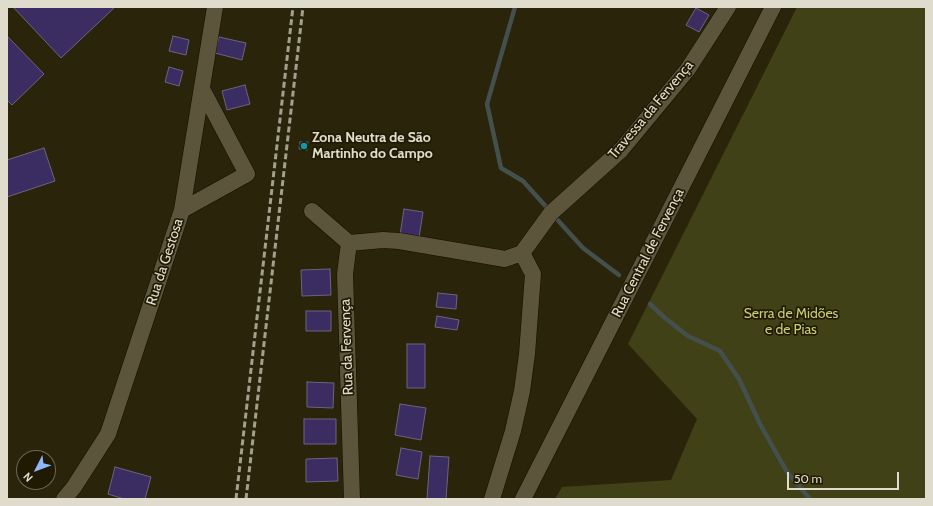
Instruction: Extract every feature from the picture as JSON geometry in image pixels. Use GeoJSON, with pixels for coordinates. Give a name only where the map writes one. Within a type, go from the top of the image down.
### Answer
{"type":"FeatureCollection","features":[{"type":"Feature","properties":{"kind":"street","name":"Rua da Gestosa"},"geometry":{"type":"LineString","coordinates":[[64,499],[74,487],[108,434],[182,210],[216,7]]}},
{"type":"Feature","properties":{"kind":"street","name":"Travessa da Fervença"},"geometry":{"type":"LineString","coordinates":[[522,253],[551,213],[621,150],[688,69],[728,7]]}},
{"type":"Feature","properties":{"kind":"street","name":"Rua Central de Fervença"},"geometry":{"type":"LineString","coordinates":[[523,499],[773,7]]}},
{"type":"Feature","properties":{"kind":"street"},"geometry":{"type":"LineString","coordinates":[[182,210],[247,174],[202,89]]}},
{"type":"Feature","properties":{"kind":"street"},"geometry":{"type":"LineString","coordinates":[[312,211],[349,243],[383,240],[399,241],[505,259],[522,253],[533,274],[527,354],[522,391],[513,431],[492,499]]}},
{"type":"Feature","properties":{"kind":"street","name":"Rua da Fervença"},"geometry":{"type":"LineString","coordinates":[[349,243],[345,274],[352,499]]}},
{"type":"Feature","properties":{"kind":"green space","name":"Serra de Midões e de Pias"},"geometry":{"type":"Polygon","coordinates":[[[797,7],[926,7],[926,499],[555,499],[562,487],[671,480],[697,419],[628,344],[797,7]]]}},
{"type":"Feature","properties":{"kind":"building"},"geometry":{"type":"Polygon","coordinates":[[[13,7],[115,7],[61,58],[13,7]]]}},
{"type":"Feature","properties":{"kind":"building"},"geometry":{"type":"Polygon","coordinates":[[[696,8],[709,15],[699,32],[686,25],[696,8]]]}},
{"type":"Feature","properties":{"kind":"building"},"geometry":{"type":"Polygon","coordinates":[[[7,36],[44,74],[12,105],[7,100],[7,36]]]}},
{"type":"Feature","properties":{"kind":"building"},"geometry":{"type":"Polygon","coordinates":[[[173,36],[189,40],[186,55],[169,51],[173,36]]]}},
{"type":"Feature","properties":{"kind":"building"},"geometry":{"type":"Polygon","coordinates":[[[219,37],[246,43],[242,60],[215,53],[219,37]]]}},
{"type":"Feature","properties":{"kind":"building"},"geometry":{"type":"Polygon","coordinates":[[[169,67],[183,71],[179,86],[165,82],[169,67]]]}},
{"type":"Feature","properties":{"kind":"building"},"geometry":{"type":"Polygon","coordinates":[[[245,85],[250,104],[227,110],[222,91],[245,85]]]}},
{"type":"Feature","properties":{"kind":"building","name":"Zona Neutra de São Martinho do Campo"},"geometry":{"type":"Polygon","coordinates":[[[300,142],[308,142],[307,150],[299,149],[300,142]]]}},
{"type":"Feature","properties":{"kind":"building"},"geometry":{"type":"Polygon","coordinates":[[[44,148],[55,181],[7,197],[7,160],[44,148]]]}},
{"type":"Feature","properties":{"kind":"building"},"geometry":{"type":"Polygon","coordinates":[[[404,209],[423,212],[419,238],[400,235],[404,209]]]}},
{"type":"Feature","properties":{"kind":"building"},"geometry":{"type":"Polygon","coordinates":[[[330,269],[331,295],[302,296],[301,270],[330,269]]]}},
{"type":"Feature","properties":{"kind":"building"},"geometry":{"type":"Polygon","coordinates":[[[438,293],[457,295],[456,309],[436,307],[438,293]]]}},
{"type":"Feature","properties":{"kind":"building"},"geometry":{"type":"Polygon","coordinates":[[[306,311],[331,311],[331,331],[306,331],[306,311]]]}},
{"type":"Feature","properties":{"kind":"building"},"geometry":{"type":"Polygon","coordinates":[[[437,316],[459,320],[457,330],[435,327],[437,316]]]}},
{"type":"Feature","properties":{"kind":"building"},"geometry":{"type":"Polygon","coordinates":[[[407,344],[425,344],[425,388],[407,388],[407,344]]]}},
{"type":"Feature","properties":{"kind":"building"},"geometry":{"type":"Polygon","coordinates":[[[307,382],[334,383],[333,408],[307,407],[307,382]]]}},
{"type":"Feature","properties":{"kind":"building"},"geometry":{"type":"Polygon","coordinates":[[[400,404],[426,408],[421,440],[395,435],[400,404]]]}},
{"type":"Feature","properties":{"kind":"building"},"geometry":{"type":"Polygon","coordinates":[[[304,419],[336,419],[336,444],[304,444],[304,419]]]}},
{"type":"Feature","properties":{"kind":"building"},"geometry":{"type":"Polygon","coordinates":[[[401,448],[422,452],[418,479],[396,475],[401,448]]]}},
{"type":"Feature","properties":{"kind":"building"},"geometry":{"type":"Polygon","coordinates":[[[430,456],[449,457],[446,499],[427,499],[430,456]]]}},
{"type":"Feature","properties":{"kind":"building"},"geometry":{"type":"Polygon","coordinates":[[[337,458],[338,481],[306,482],[306,459],[337,458]]]}},
{"type":"Feature","properties":{"kind":"building"},"geometry":{"type":"Polygon","coordinates":[[[115,467],[151,477],[145,499],[124,499],[108,494],[115,467]]]}},
{"type":"Feature","properties":{"kind":"waterway"},"geometry":{"type":"LineString","coordinates":[[515,7],[487,104],[501,168],[523,181],[549,210]]}},
{"type":"Feature","properties":{"kind":"waterway"},"geometry":{"type":"LineString","coordinates":[[554,216],[583,248],[619,275]]}},
{"type":"Feature","properties":{"kind":"waterway"},"geometry":{"type":"LineString","coordinates":[[650,304],[688,336],[720,351],[739,379],[760,424],[787,472],[810,499]]}},
{"type":"Feature","properties":{"kind":"railway"},"geometry":{"type":"LineString","coordinates":[[236,499],[293,7]]}},
{"type":"Feature","properties":{"kind":"railway"},"geometry":{"type":"LineString","coordinates":[[246,499],[303,7]]}},
{"type":"Feature","properties":{"kind":"place","name":"Zona Neutra de São Martinho do Campo"},"geometry":{"type":"Point","coordinates":[304,146]}}]}
